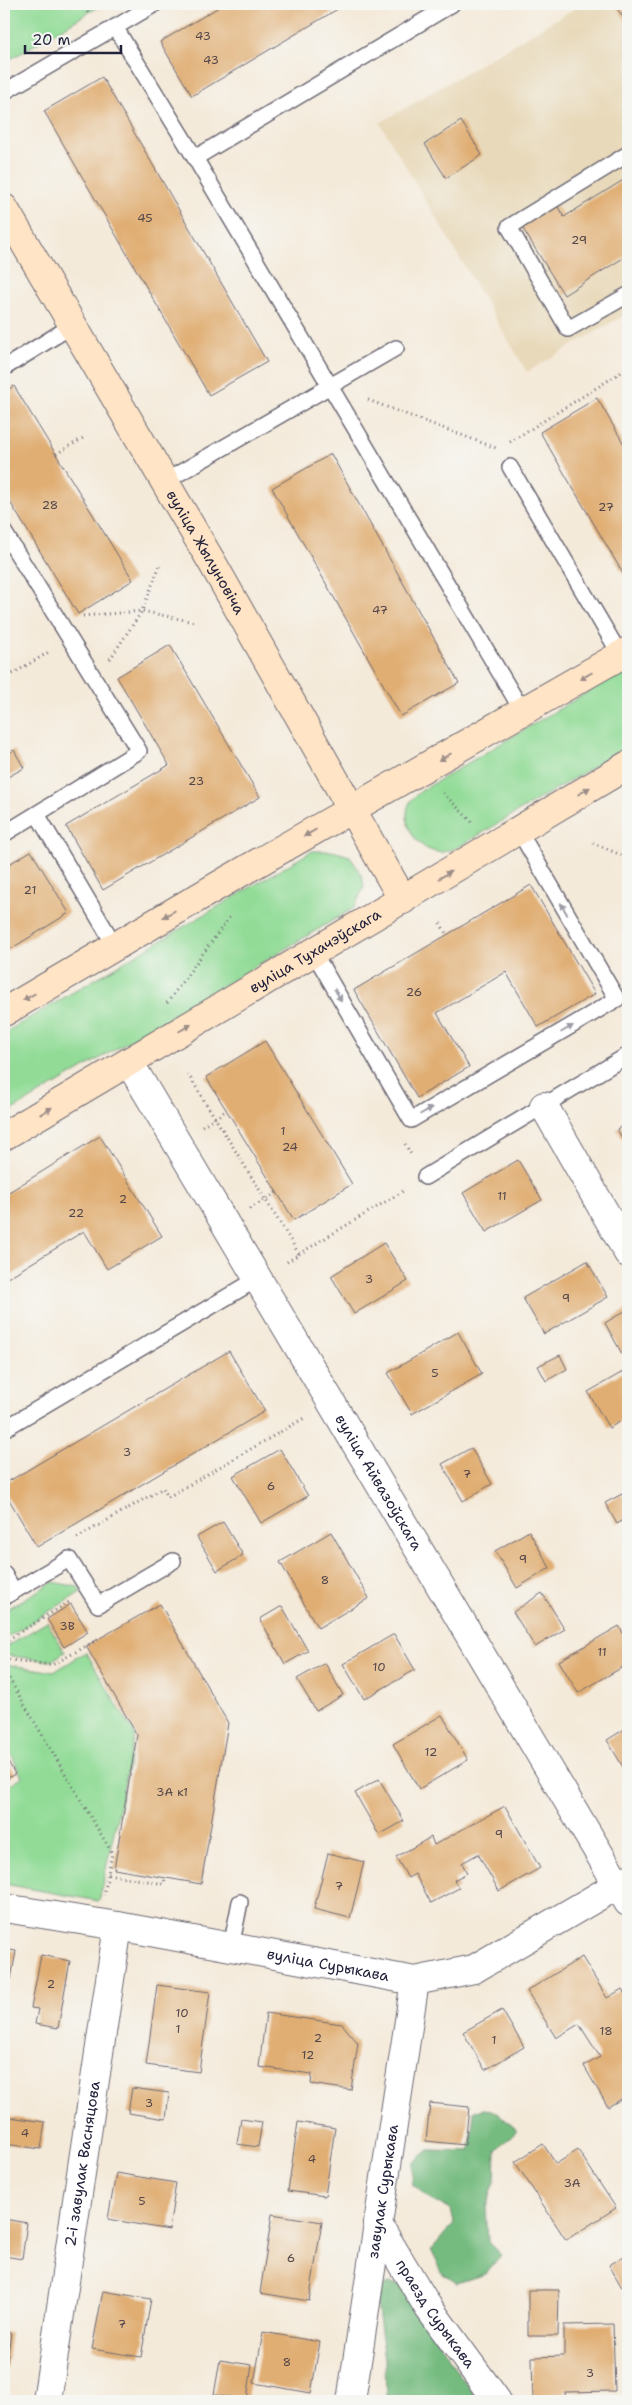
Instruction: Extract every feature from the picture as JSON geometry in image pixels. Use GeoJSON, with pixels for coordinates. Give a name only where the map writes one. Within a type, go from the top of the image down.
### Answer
{"type":"FeatureCollection","features":[{"type":"Feature","properties":{"kind":"main road","name":"вуліца Жылуновіча"},"geometry":{"type":"LineString","coordinates":[[4,208],[164,482],[403,900]]}},
{"type":"Feature","properties":{"kind":"main road"},"geometry":{"type":"LineString","coordinates":[[4,1012],[352,809],[624,654]]}},
{"type":"Feature","properties":{"kind":"main road","name":"вуліца Тухачэўскага"},"geometry":{"type":"LineString","coordinates":[[4,1136],[628,765]]}},
{"type":"Feature","properties":{"kind":"street","name":"вуліца Айвазоўскага"},"geometry":{"type":"LineString","coordinates":[[129,1062],[625,1888]]}},
{"type":"Feature","properties":{"kind":"street"},"geometry":{"type":"LineString","coordinates":[[544,1106],[628,1250]]}},
{"type":"Feature","properties":{"kind":"street","name":"вуліца Сурыкава"},"geometry":{"type":"LineString","coordinates":[[4,1908],[118,1926],[415,1981],[474,1969],[625,1888]]}},
{"type":"Feature","properties":{"kind":"street","name":"2-і завулак Васняцова"},"geometry":{"type":"LineString","coordinates":[[47,2401],[118,1926]]}},
{"type":"Feature","properties":{"kind":"street","name":"завулак Сурыкава"},"geometry":{"type":"LineString","coordinates":[[351,2401],[415,1981]]}},
{"type":"Feature","properties":{"kind":"street","name":"праезд Сурыкава"},"geometry":{"type":"LineString","coordinates":[[377,2223],[428,2307],[497,2401]]}},
{"type":"Feature","properties":{"kind":"lane"},"geometry":{"type":"LineString","coordinates":[[4,92],[155,4]]}},
{"type":"Feature","properties":{"kind":"lane"},"geometry":{"type":"LineString","coordinates":[[195,158],[452,4]]}},
{"type":"Feature","properties":{"kind":"lane"},"geometry":{"type":"LineString","coordinates":[[115,28],[195,158],[522,712]]}},
{"type":"Feature","properties":{"kind":"lane"},"geometry":{"type":"LineString","coordinates":[[628,154],[509,227],[568,329],[628,295]]}},
{"type":"Feature","properties":{"kind":"lane"},"geometry":{"type":"LineString","coordinates":[[4,368],[73,325]]}},
{"type":"Feature","properties":{"kind":"lane"},"geometry":{"type":"LineString","coordinates":[[164,482],[396,348]]}},
{"type":"Feature","properties":{"kind":"lane"},"geometry":{"type":"LineString","coordinates":[[510,468],[624,654]]}},
{"type":"Feature","properties":{"kind":"lane"},"geometry":{"type":"LineString","coordinates":[[4,532],[69,641],[139,751],[4,834]]}},
{"type":"Feature","properties":{"kind":"lane"},"geometry":{"type":"LineString","coordinates":[[37,814],[116,946]]}},
{"type":"Feature","properties":{"kind":"lane"},"geometry":{"type":"LineString","coordinates":[[314,953],[411,1120],[617,999],[519,831]]}},
{"type":"Feature","properties":{"kind":"lane"},"geometry":{"type":"LineString","coordinates":[[426,1177],[628,1055]]}},
{"type":"Feature","properties":{"kind":"lane"},"geometry":{"type":"LineString","coordinates":[[4,1429],[259,1278]]}},
{"type":"Feature","properties":{"kind":"lane"},"geometry":{"type":"LineString","coordinates":[[4,1574],[9,1594],[69,1559],[98,1606],[173,1562]]}},
{"type":"Feature","properties":{"kind":"lane"},"geometry":{"type":"LineString","coordinates":[[231,1947],[240,1902]]}},
{"type":"Feature","properties":{"kind":"path"},"geometry":{"type":"LineString","coordinates":[[499,449],[628,368]]}},
{"type":"Feature","properties":{"kind":"path"},"geometry":{"type":"LineString","coordinates":[[330,386],[499,449],[510,468]]}},
{"type":"Feature","properties":{"kind":"path"},"geometry":{"type":"LineString","coordinates":[[56,454],[85,437]]}},
{"type":"Feature","properties":{"kind":"path"},"geometry":{"type":"LineString","coordinates":[[96,682],[142,611],[160,565]]}},
{"type":"Feature","properties":{"kind":"path"},"geometry":{"type":"LineString","coordinates":[[56,619],[142,611],[194,622]]}},
{"type":"Feature","properties":{"kind":"path"},"geometry":{"type":"LineString","coordinates":[[4,679],[69,641]]}},
{"type":"Feature","properties":{"kind":"path"},"geometry":{"type":"LineString","coordinates":[[443,792],[478,828]]}},
{"type":"Feature","properties":{"kind":"path"},"geometry":{"type":"LineString","coordinates":[[594,843],[628,858]]}},
{"type":"Feature","properties":{"kind":"path"},"geometry":{"type":"LineString","coordinates":[[161,1011],[230,917],[233,910]]}},
{"type":"Feature","properties":{"kind":"path"},"geometry":{"type":"LineString","coordinates":[[440,922],[448,935]]}},
{"type":"Feature","properties":{"kind":"path"},"geometry":{"type":"LineString","coordinates":[[188,1074],[299,1254]]}},
{"type":"Feature","properties":{"kind":"path"},"geometry":{"type":"LineString","coordinates":[[259,1278],[426,1177]]}},
{"type":"Feature","properties":{"kind":"path"},"geometry":{"type":"LineString","coordinates":[[73,1541],[163,1488],[168,1497],[332,1401]]}},
{"type":"Feature","properties":{"kind":"path"},"geometry":{"type":"LineString","coordinates":[[4,1642],[88,1590]]}},
{"type":"Feature","properties":{"kind":"path"},"geometry":{"type":"LineString","coordinates":[[4,1659],[52,1665],[101,1638]]}},
{"type":"Feature","properties":{"kind":"path"},"geometry":{"type":"LineString","coordinates":[[4,1670],[112,1853],[103,1899]]}},
{"type":"Feature","properties":{"kind":"path"},"geometry":{"type":"LineString","coordinates":[[108,1874],[164,1884],[166,1878]]}},
{"type":"Feature","properties":{"kind":"shaded area"},"geometry":{"type":"Polygon","coordinates":[[[582,4],[628,4],[628,313],[527,372],[380,123],[582,4]]]}},
{"type":"Feature","properties":{"kind":"green space"},"geometry":{"type":"Polygon","coordinates":[[[4,4],[103,4],[4,63],[4,4]]]}},
{"type":"Feature","properties":{"kind":"green space"},"geometry":{"type":"Polygon","coordinates":[[[628,668],[628,746],[457,848],[438,852],[423,846],[417,840],[409,826],[407,810],[411,801],[421,791],[628,668]]]}},
{"type":"Feature","properties":{"kind":"green space"},"geometry":{"type":"Polygon","coordinates":[[[312,851],[332,851],[350,856],[362,876],[364,887],[354,908],[4,1115],[4,1033],[312,851]]]}},
{"type":"Feature","properties":{"kind":"green space"},"geometry":{"type":"Polygon","coordinates":[[[53,1582],[78,1587],[81,1592],[4,1639],[4,1611],[53,1582]]]}},
{"type":"Feature","properties":{"kind":"green space"},"geometry":{"type":"Polygon","coordinates":[[[47,1622],[65,1652],[51,1661],[4,1655],[4,1648],[47,1622]]]}},
{"type":"Feature","properties":{"kind":"green space"},"geometry":{"type":"Polygon","coordinates":[[[86,1652],[135,1735],[99,1901],[4,1884],[4,1788],[22,1777],[4,1739],[4,1664],[54,1672],[86,1652]]]}},
{"type":"Feature","properties":{"kind":"green space"},"geometry":{"type":"Polygon","coordinates":[[[485,2109],[499,2114],[517,2130],[496,2151],[495,2182],[486,2207],[488,2242],[501,2255],[485,2274],[457,2283],[443,2274],[431,2250],[454,2223],[451,2210],[429,2198],[412,2184],[413,2163],[429,2150],[470,2151],[474,2111],[485,2109]]]}},
{"type":"Feature","properties":{"kind":"green space"},"geometry":{"type":"Polygon","coordinates":[[[390,2283],[406,2286],[461,2378],[481,2401],[386,2401],[385,2359],[375,2291],[390,2283]]]}},
{"type":"Feature","properties":{"kind":"building"},"geometry":{"type":"Polygon","coordinates":[[[224,4],[346,4],[192,96],[160,42],[224,4]]]}},
{"type":"Feature","properties":{"kind":"building"},"geometry":{"type":"Polygon","coordinates":[[[614,4],[628,4],[627,23],[614,4]]]}},
{"type":"Feature","properties":{"kind":"building"},"geometry":{"type":"Polygon","coordinates":[[[102,77],[267,362],[209,395],[44,111],[102,77]]]}},
{"type":"Feature","properties":{"kind":"building"},"geometry":{"type":"Polygon","coordinates":[[[461,121],[482,155],[446,178],[425,144],[461,121]]]}},
{"type":"Feature","properties":{"kind":"building"},"geometry":{"type":"Polygon","coordinates":[[[628,177],[628,255],[564,295],[520,224],[555,202],[564,217],[628,177]]]}},
{"type":"Feature","properties":{"kind":"building"},"geometry":{"type":"Polygon","coordinates":[[[14,386],[133,580],[78,614],[4,492],[4,392],[14,386]]]}},
{"type":"Feature","properties":{"kind":"building"},"geometry":{"type":"Polygon","coordinates":[[[597,398],[628,451],[628,582],[540,432],[597,398]]]}},
{"type":"Feature","properties":{"kind":"building"},"geometry":{"type":"Polygon","coordinates":[[[331,454],[459,683],[401,716],[272,488],[331,454]]]}},
{"type":"Feature","properties":{"kind":"building"},"geometry":{"type":"Polygon","coordinates":[[[170,645],[260,797],[103,890],[66,826],[169,765],[117,677],[170,645]]]}},
{"type":"Feature","properties":{"kind":"building"},"geometry":{"type":"Polygon","coordinates":[[[14,750],[24,768],[4,779],[4,756],[14,750]]]}},
{"type":"Feature","properties":{"kind":"building"},"geometry":{"type":"Polygon","coordinates":[[[31,851],[69,913],[4,953],[4,867],[31,851]]]}},
{"type":"Feature","properties":{"kind":"building"},"geometry":{"type":"Polygon","coordinates":[[[531,885],[595,994],[538,1027],[506,972],[437,1013],[469,1067],[417,1098],[354,990],[531,885]]]}},
{"type":"Feature","properties":{"kind":"building"},"geometry":{"type":"Polygon","coordinates":[[[265,1041],[352,1184],[294,1220],[206,1077],[265,1041]]]}},
{"type":"Feature","properties":{"kind":"building"},"geometry":{"type":"Polygon","coordinates":[[[628,1123],[628,1149],[617,1129],[628,1123]]]}},
{"type":"Feature","properties":{"kind":"building"},"geometry":{"type":"Polygon","coordinates":[[[100,1136],[162,1236],[107,1269],[84,1231],[4,1280],[4,1195],[100,1136]]]}},
{"type":"Feature","properties":{"kind":"building"},"geometry":{"type":"Polygon","coordinates":[[[518,1160],[542,1200],[486,1232],[463,1193],[518,1160]]]}},
{"type":"Feature","properties":{"kind":"building"},"geometry":{"type":"Polygon","coordinates":[[[384,1243],[408,1281],[354,1314],[331,1276],[384,1243]]]}},
{"type":"Feature","properties":{"kind":"building"},"geometry":{"type":"Polygon","coordinates":[[[587,1261],[608,1297],[544,1334],[523,1298],[587,1261]]]}},
{"type":"Feature","properties":{"kind":"building"},"geometry":{"type":"Polygon","coordinates":[[[628,1309],[628,1351],[622,1354],[605,1323],[628,1309]]]}},
{"type":"Feature","properties":{"kind":"building"},"geometry":{"type":"Polygon","coordinates":[[[458,1332],[482,1374],[412,1414],[388,1373],[458,1332]]]}},
{"type":"Feature","properties":{"kind":"building"},"geometry":{"type":"Polygon","coordinates":[[[229,1351],[265,1411],[37,1547],[4,1491],[4,1484],[229,1351]]]}},
{"type":"Feature","properties":{"kind":"building"},"geometry":{"type":"Polygon","coordinates":[[[560,1355],[567,1369],[546,1381],[538,1366],[560,1355]]]}},
{"type":"Feature","properties":{"kind":"building"},"geometry":{"type":"Polygon","coordinates":[[[628,1369],[628,1417],[609,1428],[588,1392],[628,1369]]]}},
{"type":"Feature","properties":{"kind":"building"},"geometry":{"type":"Polygon","coordinates":[[[471,1448],[492,1484],[463,1501],[442,1464],[471,1448]]]}},
{"type":"Feature","properties":{"kind":"building"},"geometry":{"type":"Polygon","coordinates":[[[280,1449],[308,1496],[261,1523],[233,1476],[280,1449]]]}},
{"type":"Feature","properties":{"kind":"building"},"geometry":{"type":"Polygon","coordinates":[[[622,1494],[628,1505],[628,1517],[617,1524],[605,1503],[622,1494]]]}},
{"type":"Feature","properties":{"kind":"building"},"geometry":{"type":"Polygon","coordinates":[[[223,1522],[243,1555],[217,1571],[197,1537],[223,1522]]]}},
{"type":"Feature","properties":{"kind":"building"},"geometry":{"type":"Polygon","coordinates":[[[529,1531],[550,1568],[517,1588],[495,1551],[529,1531]]]}},
{"type":"Feature","properties":{"kind":"building"},"geometry":{"type":"Polygon","coordinates":[[[331,1532],[369,1598],[318,1628],[280,1562],[331,1532]]]}},
{"type":"Feature","properties":{"kind":"building"},"geometry":{"type":"Polygon","coordinates":[[[542,1593],[565,1629],[535,1647],[513,1612],[542,1593]]]}},
{"type":"Feature","properties":{"kind":"building"},"geometry":{"type":"Polygon","coordinates":[[[71,1604],[88,1632],[64,1647],[47,1619],[71,1604]]]}},
{"type":"Feature","properties":{"kind":"building"},"geometry":{"type":"Polygon","coordinates":[[[160,1604],[228,1723],[201,1884],[114,1869],[137,1735],[86,1646],[160,1604]]]}},
{"type":"Feature","properties":{"kind":"building"},"geometry":{"type":"Polygon","coordinates":[[[282,1606],[308,1651],[285,1664],[260,1619],[282,1606]]]}},
{"type":"Feature","properties":{"kind":"building"},"geometry":{"type":"Polygon","coordinates":[[[619,1626],[628,1642],[628,1664],[578,1693],[559,1661],[619,1626]]]}},
{"type":"Feature","properties":{"kind":"building"},"geometry":{"type":"Polygon","coordinates":[[[394,1634],[415,1670],[364,1699],[343,1664],[394,1634]]]}},
{"type":"Feature","properties":{"kind":"building"},"geometry":{"type":"Polygon","coordinates":[[[325,1663],[343,1695],[316,1711],[297,1679],[325,1663]]]}},
{"type":"Feature","properties":{"kind":"building"},"geometry":{"type":"Polygon","coordinates":[[[442,1715],[468,1760],[419,1789],[393,1744],[442,1715]]]}},
{"type":"Feature","properties":{"kind":"building"},"geometry":{"type":"Polygon","coordinates":[[[628,1727],[628,1771],[626,1772],[607,1740],[628,1727]]]}},
{"type":"Feature","properties":{"kind":"building"},"geometry":{"type":"Polygon","coordinates":[[[4,1754],[15,1774],[4,1780],[4,1754]]]}},
{"type":"Feature","properties":{"kind":"building"},"geometry":{"type":"Polygon","coordinates":[[[379,1779],[404,1821],[379,1835],[355,1793],[379,1779]]]}},
{"type":"Feature","properties":{"kind":"building"},"geometry":{"type":"Polygon","coordinates":[[[505,1806],[540,1868],[499,1891],[478,1854],[462,1863],[467,1873],[454,1880],[459,1888],[431,1903],[415,1874],[408,1878],[396,1857],[431,1837],[434,1845],[505,1806]]]}},
{"type":"Feature","properties":{"kind":"building"},"geometry":{"type":"Polygon","coordinates":[[[328,1853],[364,1862],[350,1918],[314,1909],[328,1853]]]}},
{"type":"Feature","properties":{"kind":"building"},"geometry":{"type":"Polygon","coordinates":[[[4,1949],[16,1951],[11,1979],[4,1978],[4,1949]]]}},
{"type":"Feature","properties":{"kind":"building"},"geometry":{"type":"Polygon","coordinates":[[[41,1955],[70,1961],[58,2028],[35,2024],[38,2009],[31,2008],[41,1955]]]}},
{"type":"Feature","properties":{"kind":"building"},"geometry":{"type":"Polygon","coordinates":[[[582,1957],[607,1998],[622,1989],[628,1998],[628,2095],[608,2107],[584,2066],[600,2057],[579,2024],[556,2038],[527,1991],[582,1957]]]}},
{"type":"Feature","properties":{"kind":"building"},"geometry":{"type":"Polygon","coordinates":[[[157,1985],[210,1992],[199,2072],[146,2065],[157,1985]]]}},
{"type":"Feature","properties":{"kind":"building"},"geometry":{"type":"Polygon","coordinates":[[[502,2010],[524,2047],[485,2070],[463,2032],[502,2010]]]}},
{"type":"Feature","properties":{"kind":"building"},"geometry":{"type":"Polygon","coordinates":[[[266,2013],[342,2024],[358,2043],[351,2090],[311,2084],[312,2074],[259,2067],[266,2013]]]}},
{"type":"Feature","properties":{"kind":"building"},"geometry":{"type":"Polygon","coordinates":[[[132,2088],[169,2093],[166,2119],[128,2113],[132,2088]]]}},
{"type":"Feature","properties":{"kind":"building"},"geometry":{"type":"Polygon","coordinates":[[[430,2103],[469,2107],[465,2145],[426,2141],[430,2103]]]}},
{"type":"Feature","properties":{"kind":"building"},"geometry":{"type":"Polygon","coordinates":[[[9,2117],[45,2122],[41,2149],[5,2144],[9,2117]]]}},
{"type":"Feature","properties":{"kind":"building"},"geometry":{"type":"Polygon","coordinates":[[[241,2119],[262,2122],[258,2147],[237,2144],[241,2119]]]}},
{"type":"Feature","properties":{"kind":"building"},"geometry":{"type":"Polygon","coordinates":[[[298,2122],[335,2128],[325,2196],[288,2191],[298,2122]]]}},
{"type":"Feature","properties":{"kind":"building"},"geometry":{"type":"Polygon","coordinates":[[[543,2144],[556,2164],[578,2150],[616,2208],[566,2240],[515,2162],[543,2144]]]}},
{"type":"Feature","properties":{"kind":"building"},"geometry":{"type":"Polygon","coordinates":[[[116,2173],[176,2183],[169,2230],[108,2219],[116,2173]]]}},
{"type":"Feature","properties":{"kind":"building"},"geometry":{"type":"Polygon","coordinates":[[[272,2214],[322,2222],[309,2301],[260,2293],[272,2214]]]}},
{"type":"Feature","properties":{"kind":"building"},"geometry":{"type":"Polygon","coordinates":[[[4,2219],[27,2223],[22,2259],[4,2256],[4,2219]]]}},
{"type":"Feature","properties":{"kind":"building"},"geometry":{"type":"Polygon","coordinates":[[[628,2254],[628,2298],[609,2265],[628,2254]]]}},
{"type":"Feature","properties":{"kind":"building"},"geometry":{"type":"Polygon","coordinates":[[[528,2290],[559,2290],[558,2336],[528,2336],[528,2290]]]}},
{"type":"Feature","properties":{"kind":"building"},"geometry":{"type":"Polygon","coordinates":[[[103,2291],[151,2299],[141,2357],[92,2349],[103,2291]]]}},
{"type":"Feature","properties":{"kind":"building"},"geometry":{"type":"Polygon","coordinates":[[[613,2324],[615,2391],[565,2392],[566,2401],[533,2401],[532,2357],[564,2356],[564,2325],[613,2324]]]}},
{"type":"Feature","properties":{"kind":"building"},"geometry":{"type":"Polygon","coordinates":[[[4,2332],[11,2333],[6,2370],[4,2369],[4,2332]]]}},
{"type":"Feature","properties":{"kind":"building"},"geometry":{"type":"Polygon","coordinates":[[[263,2332],[320,2342],[311,2393],[254,2383],[263,2332]]]}},
{"type":"Feature","properties":{"kind":"building"},"geometry":{"type":"Polygon","coordinates":[[[220,2360],[252,2365],[247,2400],[214,2395],[220,2360]]]}}]}
